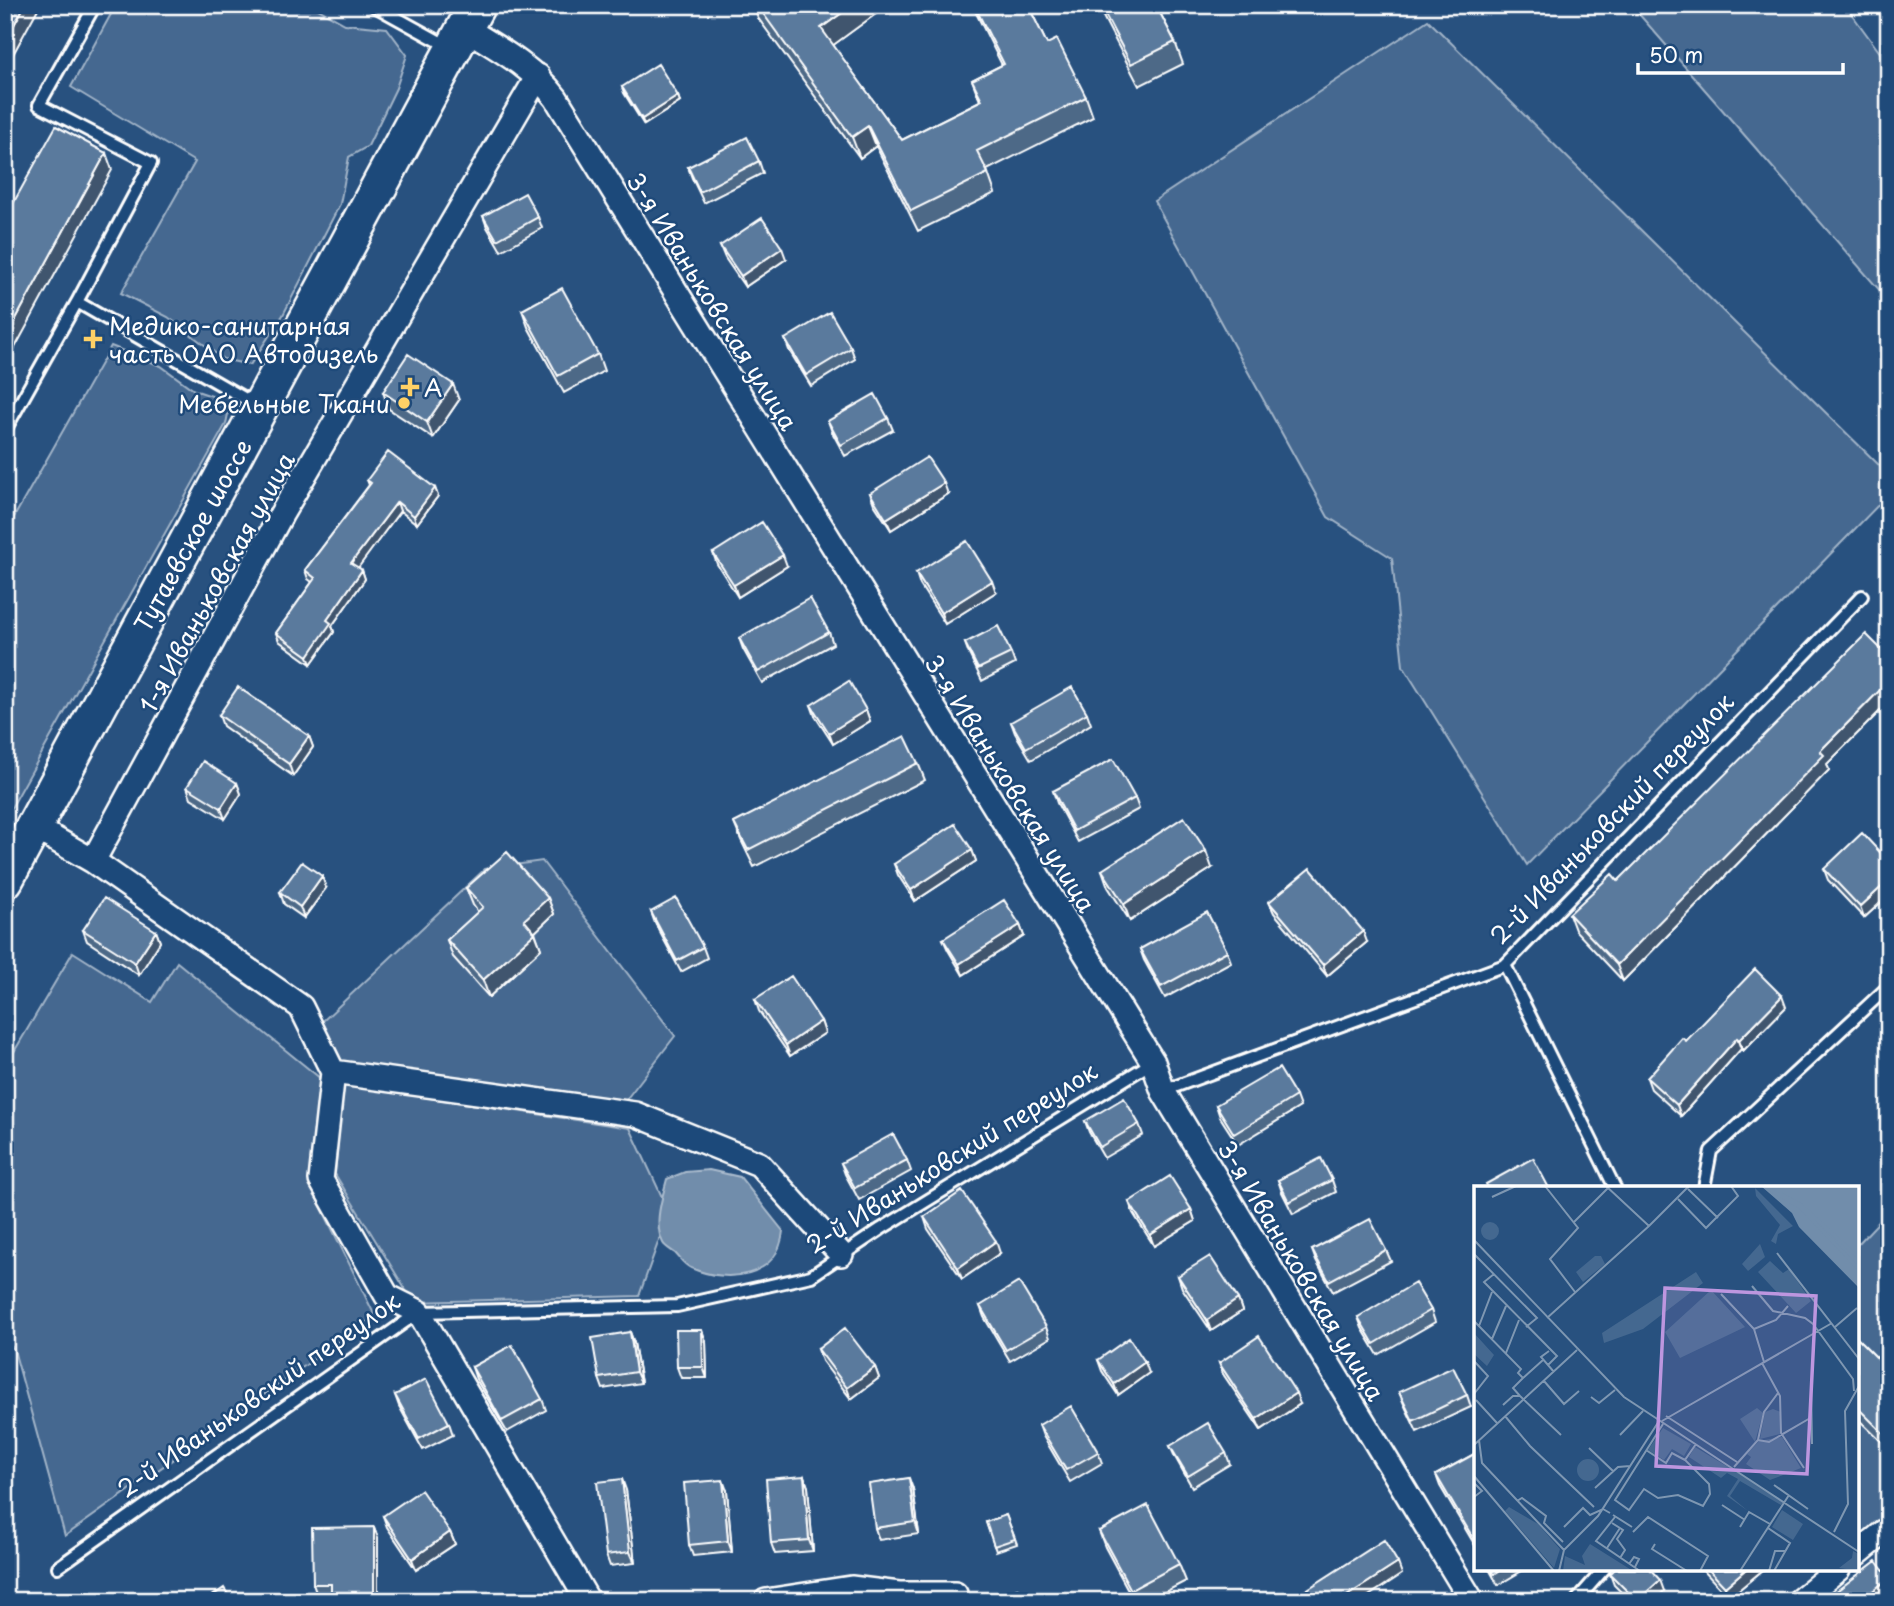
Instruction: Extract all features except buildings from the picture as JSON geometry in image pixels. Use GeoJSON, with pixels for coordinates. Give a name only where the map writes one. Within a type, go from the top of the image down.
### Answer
{"type":"FeatureCollection","features":[{"type":"Feature","properties":{"kind":"main road","name":"Тутаевское шоссе"},"geometry":{"type":"LineString","coordinates":[[5,880],[465,27]]}},
{"type":"Feature","properties":{"kind":"street","name":"3-я Иваньковская улица"},"geometry":{"type":"LineString","coordinates":[[465,27],[538,76],[556,98],[1153,1062],[1163,1091],[1472,1601]]}},
{"type":"Feature","properties":{"kind":"street","name":"1-я Иваньковская улица"},"geometry":{"type":"LineString","coordinates":[[93,861],[281,515],[538,76]]}},
{"type":"Feature","properties":{"kind":"street"},"geometry":{"type":"LineString","coordinates":[[34,827],[93,861],[301,1007],[333,1072],[321,1180],[387,1296],[419,1312],[588,1601]]}},
{"type":"Feature","properties":{"kind":"street"},"geometry":{"type":"LineString","coordinates":[[333,1072],[635,1114],[759,1164],[841,1254]]}},
{"type":"Feature","properties":{"kind":"street"},"geometry":{"type":"LineString","coordinates":[[1859,1552],[1889,1528]]}},
{"type":"Feature","properties":{"kind":"street"},"geometry":{"type":"LineString","coordinates":[[1799,1601],[1836,1571]]}},
{"type":"Feature","properties":{"kind":"street"},"geometry":{"type":"LineString","coordinates":[[766,1601],[851,1588],[899,1594],[955,1594]]}},
{"type":"Feature","properties":{"kind":"lane"},"geometry":{"type":"LineString","coordinates":[[5,430],[78,302],[151,163],[39,105],[95,5]]}},
{"type":"Feature","properties":{"kind":"lane"},"geometry":{"type":"LineString","coordinates":[[373,5],[465,27]]}},
{"type":"Feature","properties":{"kind":"lane"},"geometry":{"type":"LineString","coordinates":[[78,302],[261,408]]}},
{"type":"Feature","properties":{"kind":"lane","name":"2-й Иваньковский переулок"},"geometry":{"type":"LineString","coordinates":[[1163,1091],[1505,965],[1862,596]]}},
{"type":"Feature","properties":{"kind":"lane"},"geometry":{"type":"LineString","coordinates":[[1505,965],[1614,1186]]}},
{"type":"Feature","properties":{"kind":"lane"},"geometry":{"type":"LineString","coordinates":[[1704,1186],[1711,1151],[1889,986]]}},
{"type":"Feature","properties":{"kind":"lane","name":"2-й Иваньковский переулок"},"geometry":{"type":"LineString","coordinates":[[58,1567],[419,1312],[677,1306],[811,1276],[841,1254],[1153,1062]]}},
{"type":"Feature","properties":{"kind":"lane"},"geometry":{"type":"LineString","coordinates":[[1576,1601],[1602,1571]]}},
{"type":"Feature","properties":{"kind":"shaded area"},"geometry":{"type":"Polygon","coordinates":[[[116,5],[311,5],[345,24],[387,28],[407,55],[396,88],[368,146],[349,157],[340,204],[283,315],[250,365],[223,359],[168,317],[121,293],[195,162],[71,87],[116,5]]]}},
{"type":"Feature","properties":{"kind":"shaded area"},"geometry":{"type":"Polygon","coordinates":[[[1631,5],[1845,5],[1889,65],[1889,301],[1631,5]]]}},
{"type":"Feature","properties":{"kind":"shaded area"},"geometry":{"type":"Polygon","coordinates":[[[1428,20],[1889,475],[1889,494],[1527,865],[1403,666],[1392,558],[1328,517],[1154,201],[1428,20]]]}},
{"type":"Feature","properties":{"kind":"shaded area"},"geometry":{"type":"Polygon","coordinates":[[[111,346],[161,366],[194,390],[221,399],[229,409],[226,424],[5,819],[5,533],[111,346]]]}},
{"type":"Feature","properties":{"kind":"shaded area"},"geometry":{"type":"Polygon","coordinates":[[[542,861],[675,1036],[625,1101],[342,1061],[309,1034],[485,869],[542,861]]]}},
{"type":"Feature","properties":{"kind":"shaded area"},"geometry":{"type":"Polygon","coordinates":[[[73,952],[152,1002],[177,962],[321,1079],[309,1182],[375,1316],[65,1536],[14,1350],[5,1338],[5,1067],[73,952]]]}},
{"type":"Feature","properties":{"kind":"shaded area"},"geometry":{"type":"Polygon","coordinates":[[[343,1085],[630,1128],[669,1212],[639,1296],[413,1302],[335,1174],[343,1085]]]}},
{"type":"Feature","properties":{"kind":"shaded area"},"geometry":{"type":"Polygon","coordinates":[[[709,1170],[740,1177],[783,1231],[779,1247],[772,1259],[762,1268],[735,1276],[705,1273],[689,1267],[663,1243],[659,1219],[667,1179],[685,1172],[709,1170]]]}},
{"type":"Feature","properties":{"kind":"shaded area"},"geometry":{"type":"Polygon","coordinates":[[[1889,1211],[1889,1522],[1859,1541],[1859,1243],[1889,1211]]]}},
{"type":"Feature","properties":{"kind":"place","name":"Медико-санитарная часть ОАО Автодизель"},"geometry":{"type":"Point","coordinates":[93,339]}},
{"type":"Feature","properties":{"kind":"place","name":"А"},"geometry":{"type":"Point","coordinates":[410,387]}},
{"type":"Feature","properties":{"kind":"place","name":"Мебельные Ткани"},"geometry":{"type":"Point","coordinates":[404,403]}}]}
